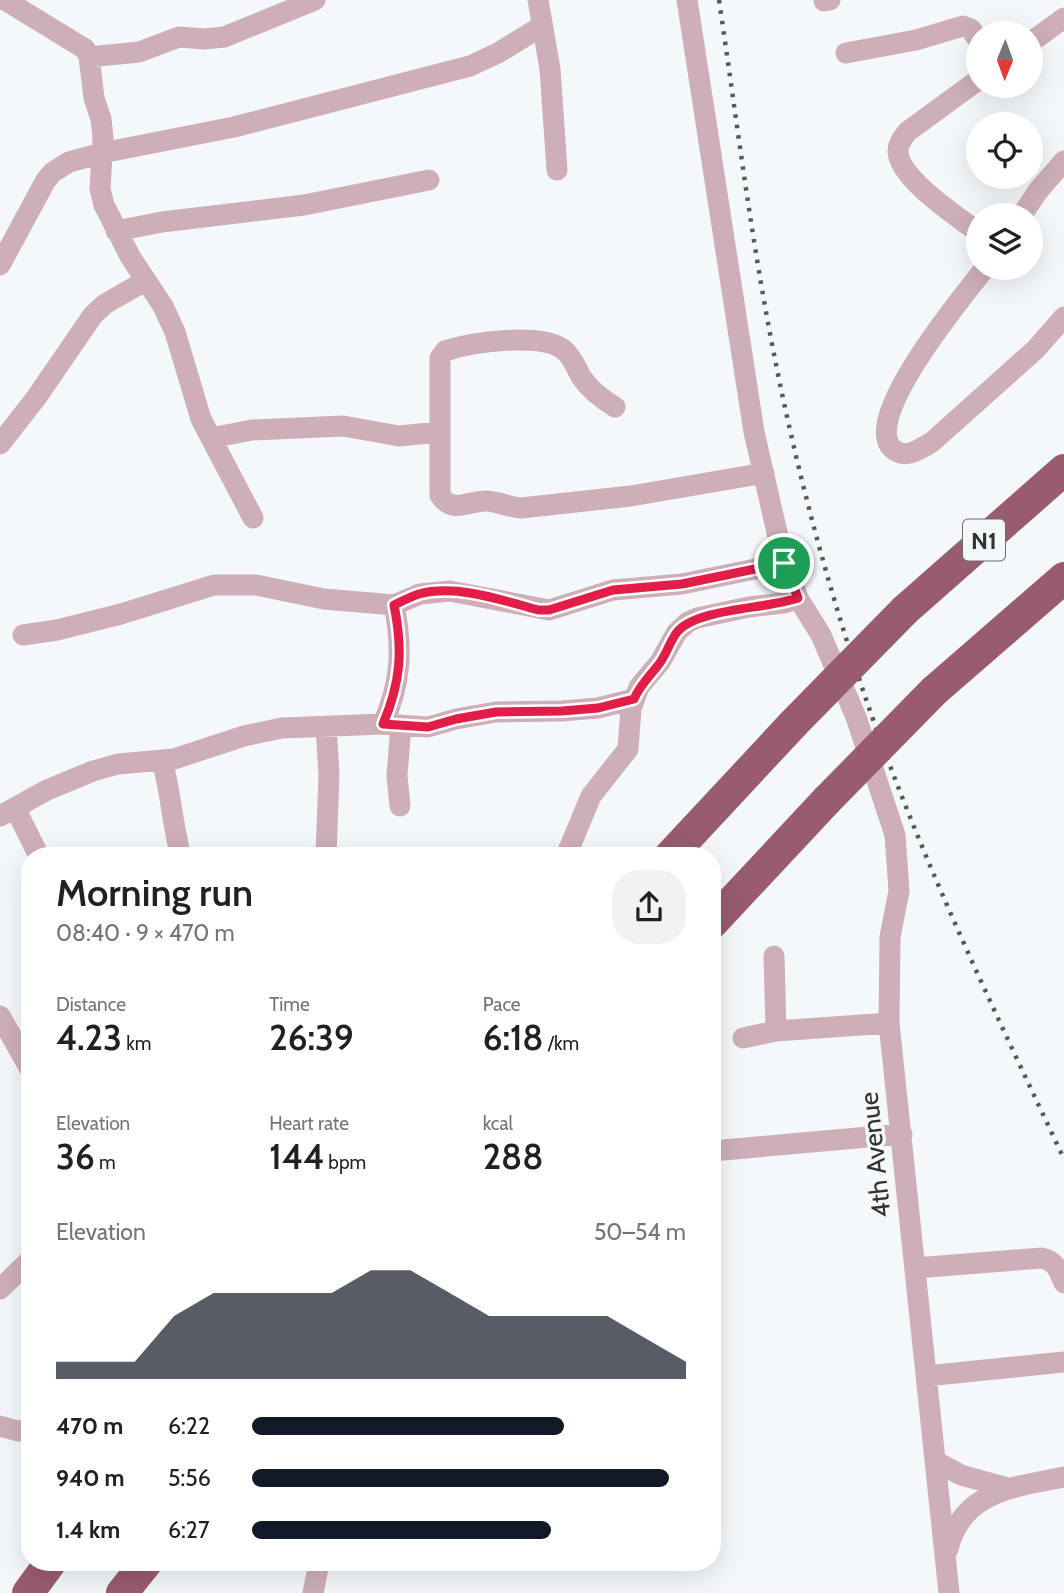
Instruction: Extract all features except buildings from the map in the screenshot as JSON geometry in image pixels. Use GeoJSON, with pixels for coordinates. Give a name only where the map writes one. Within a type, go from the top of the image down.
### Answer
{"type":"FeatureCollection","features":[{"type":"Feature","properties":{"kind":"highway","name":"N1"},"geometry":{"type":"LineString","coordinates":[[678,847],[794,723],[905,610],[1064,470]]}},
{"type":"Feature","properties":{"kind":"highway"},"geometry":{"type":"LineString","coordinates":[[721,913],[934,691],[1064,578]]}},
{"type":"Feature","properties":{"kind":"highway"},"geometry":{"type":"LineString","coordinates":[[28,1593],[44,1571]]}},
{"type":"Feature","properties":{"kind":"highway"},"geometry":{"type":"LineString","coordinates":[[122,1593],[140,1571]]}},
{"type":"Feature","properties":{"kind":"street"},"geometry":{"type":"LineString","coordinates":[[5,0],[85,49],[89,57],[91,85],[101,119],[100,189],[104,205],[145,281],[163,306],[175,332],[201,419],[253,518]]}},
{"type":"Feature","properties":{"kind":"street"},"geometry":{"type":"LineString","coordinates":[[89,57],[139,52],[179,37],[224,37],[314,0]]}},
{"type":"Feature","properties":{"kind":"street"},"geometry":{"type":"LineString","coordinates":[[538,0],[551,81],[556,170]]}},
{"type":"Feature","properties":{"kind":"street","name":"4th Avenue"},"geometry":{"type":"LineString","coordinates":[[687,0],[754,432],[784,563],[798,598],[821,635],[856,717],[895,835],[899,891],[890,937],[889,1023],[949,1593]]}},
{"type":"Feature","properties":{"kind":"street"},"geometry":{"type":"LineString","coordinates":[[1043,34],[1064,18]]}},
{"type":"Feature","properties":{"kind":"street"},"geometry":{"type":"LineString","coordinates":[[0,265],[52,172],[69,162],[234,127],[470,65],[498,53],[542,26]]}},
{"type":"Feature","properties":{"kind":"street"},"geometry":{"type":"LineString","coordinates":[[846,53],[966,27]]}},
{"type":"Feature","properties":{"kind":"street"},"geometry":{"type":"LineString","coordinates":[[966,89],[907,132],[900,141],[898,152],[906,170],[915,180],[966,223]]}},
{"type":"Feature","properties":{"kind":"street"},"geometry":{"type":"LineString","coordinates":[[1030,203],[1064,161]]}},
{"type":"Feature","properties":{"kind":"street"},"geometry":{"type":"LineString","coordinates":[[117,231],[162,222],[304,205],[429,180]]}},
{"type":"Feature","properties":{"kind":"street"},"geometry":{"type":"LineString","coordinates":[[976,280],[905,378],[891,407],[886,440],[897,452],[913,453],[932,442],[1036,349],[1064,317]]}},
{"type":"Feature","properties":{"kind":"street"},"geometry":{"type":"LineString","coordinates":[[0,444],[36,398],[93,315],[105,304],[145,281]]}},
{"type":"Feature","properties":{"kind":"street"},"geometry":{"type":"LineString","coordinates":[[615,407],[590,388],[562,348],[536,341],[485,343],[452,349],[443,354],[440,364],[440,495],[446,503],[456,506],[484,500],[521,508],[631,496],[764,474]]}},
{"type":"Feature","properties":{"kind":"street"},"geometry":{"type":"LineString","coordinates":[[211,438],[252,430],[343,426],[399,436],[439,432]]}},
{"type":"Feature","properties":{"kind":"street"},"geometry":{"type":"LineString","coordinates":[[23,635],[57,630],[121,614],[214,585],[256,585],[324,599],[394,605],[420,594],[450,591],[549,610],[613,590],[682,584],[784,563]]}},
{"type":"Feature","properties":{"kind":"street"},"geometry":{"type":"LineString","coordinates":[[570,847],[591,796],[628,749],[634,699],[639,687],[660,662],[677,632],[697,618],[748,607],[784,603],[798,598]]}},
{"type":"Feature","properties":{"kind":"street"},"geometry":{"type":"LineString","coordinates":[[394,605],[399,626],[400,665],[393,700],[392,724],[400,806]]}},
{"type":"Feature","properties":{"kind":"street"},"geometry":{"type":"LineString","coordinates":[[33,847],[8,812],[47,790],[118,764],[162,761],[282,728],[392,724],[428,727],[496,712],[574,710],[634,699]]}},
{"type":"Feature","properties":{"kind":"street"},"geometry":{"type":"LineString","coordinates":[[326,726],[329,774],[327,847]]}},
{"type":"Feature","properties":{"kind":"street"},"geometry":{"type":"LineString","coordinates":[[162,761],[178,847]]}},
{"type":"Feature","properties":{"kind":"street"},"geometry":{"type":"LineString","coordinates":[[774,956],[776,1031]]}},
{"type":"Feature","properties":{"kind":"street"},"geometry":{"type":"LineString","coordinates":[[0,1016],[21,1053]]}},
{"type":"Feature","properties":{"kind":"street"},"geometry":{"type":"LineString","coordinates":[[743,1038],[776,1031],[889,1023]]}},
{"type":"Feature","properties":{"kind":"street"},"geometry":{"type":"LineString","coordinates":[[721,1150],[902,1134]]}},
{"type":"Feature","properties":{"kind":"street"},"geometry":{"type":"LineString","coordinates":[[915,1268],[1042,1258],[1056,1266],[1064,1283]]}},
{"type":"Feature","properties":{"kind":"street"},"geometry":{"type":"LineString","coordinates":[[0,1289],[21,1269]]}},
{"type":"Feature","properties":{"kind":"street"},"geometry":{"type":"LineString","coordinates":[[926,1376],[1064,1362]]}},
{"type":"Feature","properties":{"kind":"street"},"geometry":{"type":"LineString","coordinates":[[0,1426],[21,1432]]}},
{"type":"Feature","properties":{"kind":"street"},"geometry":{"type":"LineString","coordinates":[[935,1461],[961,1475],[1008,1488]]}},
{"type":"Feature","properties":{"kind":"street"},"geometry":{"type":"LineString","coordinates":[[946,1555],[951,1536],[960,1520],[983,1499],[1008,1488],[1064,1478]]}},
{"type":"Feature","properties":{"kind":"street"},"geometry":{"type":"LineString","coordinates":[[313,1593],[317,1571]]}},
{"type":"Feature","properties":{"kind":"railway"},"geometry":{"type":"LineString","coordinates":[[719,0],[750,215],[772,344],[802,480],[839,617],[889,763],[935,878],[1064,1159]]}},
{"type":"Feature","properties":{"kind":"route"},"geometry":{"type":"LineString","coordinates":[[784,563],[798,598],[688,622],[677,632],[660,662],[639,687],[634,699],[598,708],[496,712],[428,727],[383,724],[393,700],[400,665],[399,626],[394,605],[413,596],[450,591],[549,610],[613,590],[682,584],[784,563]]}}]}
